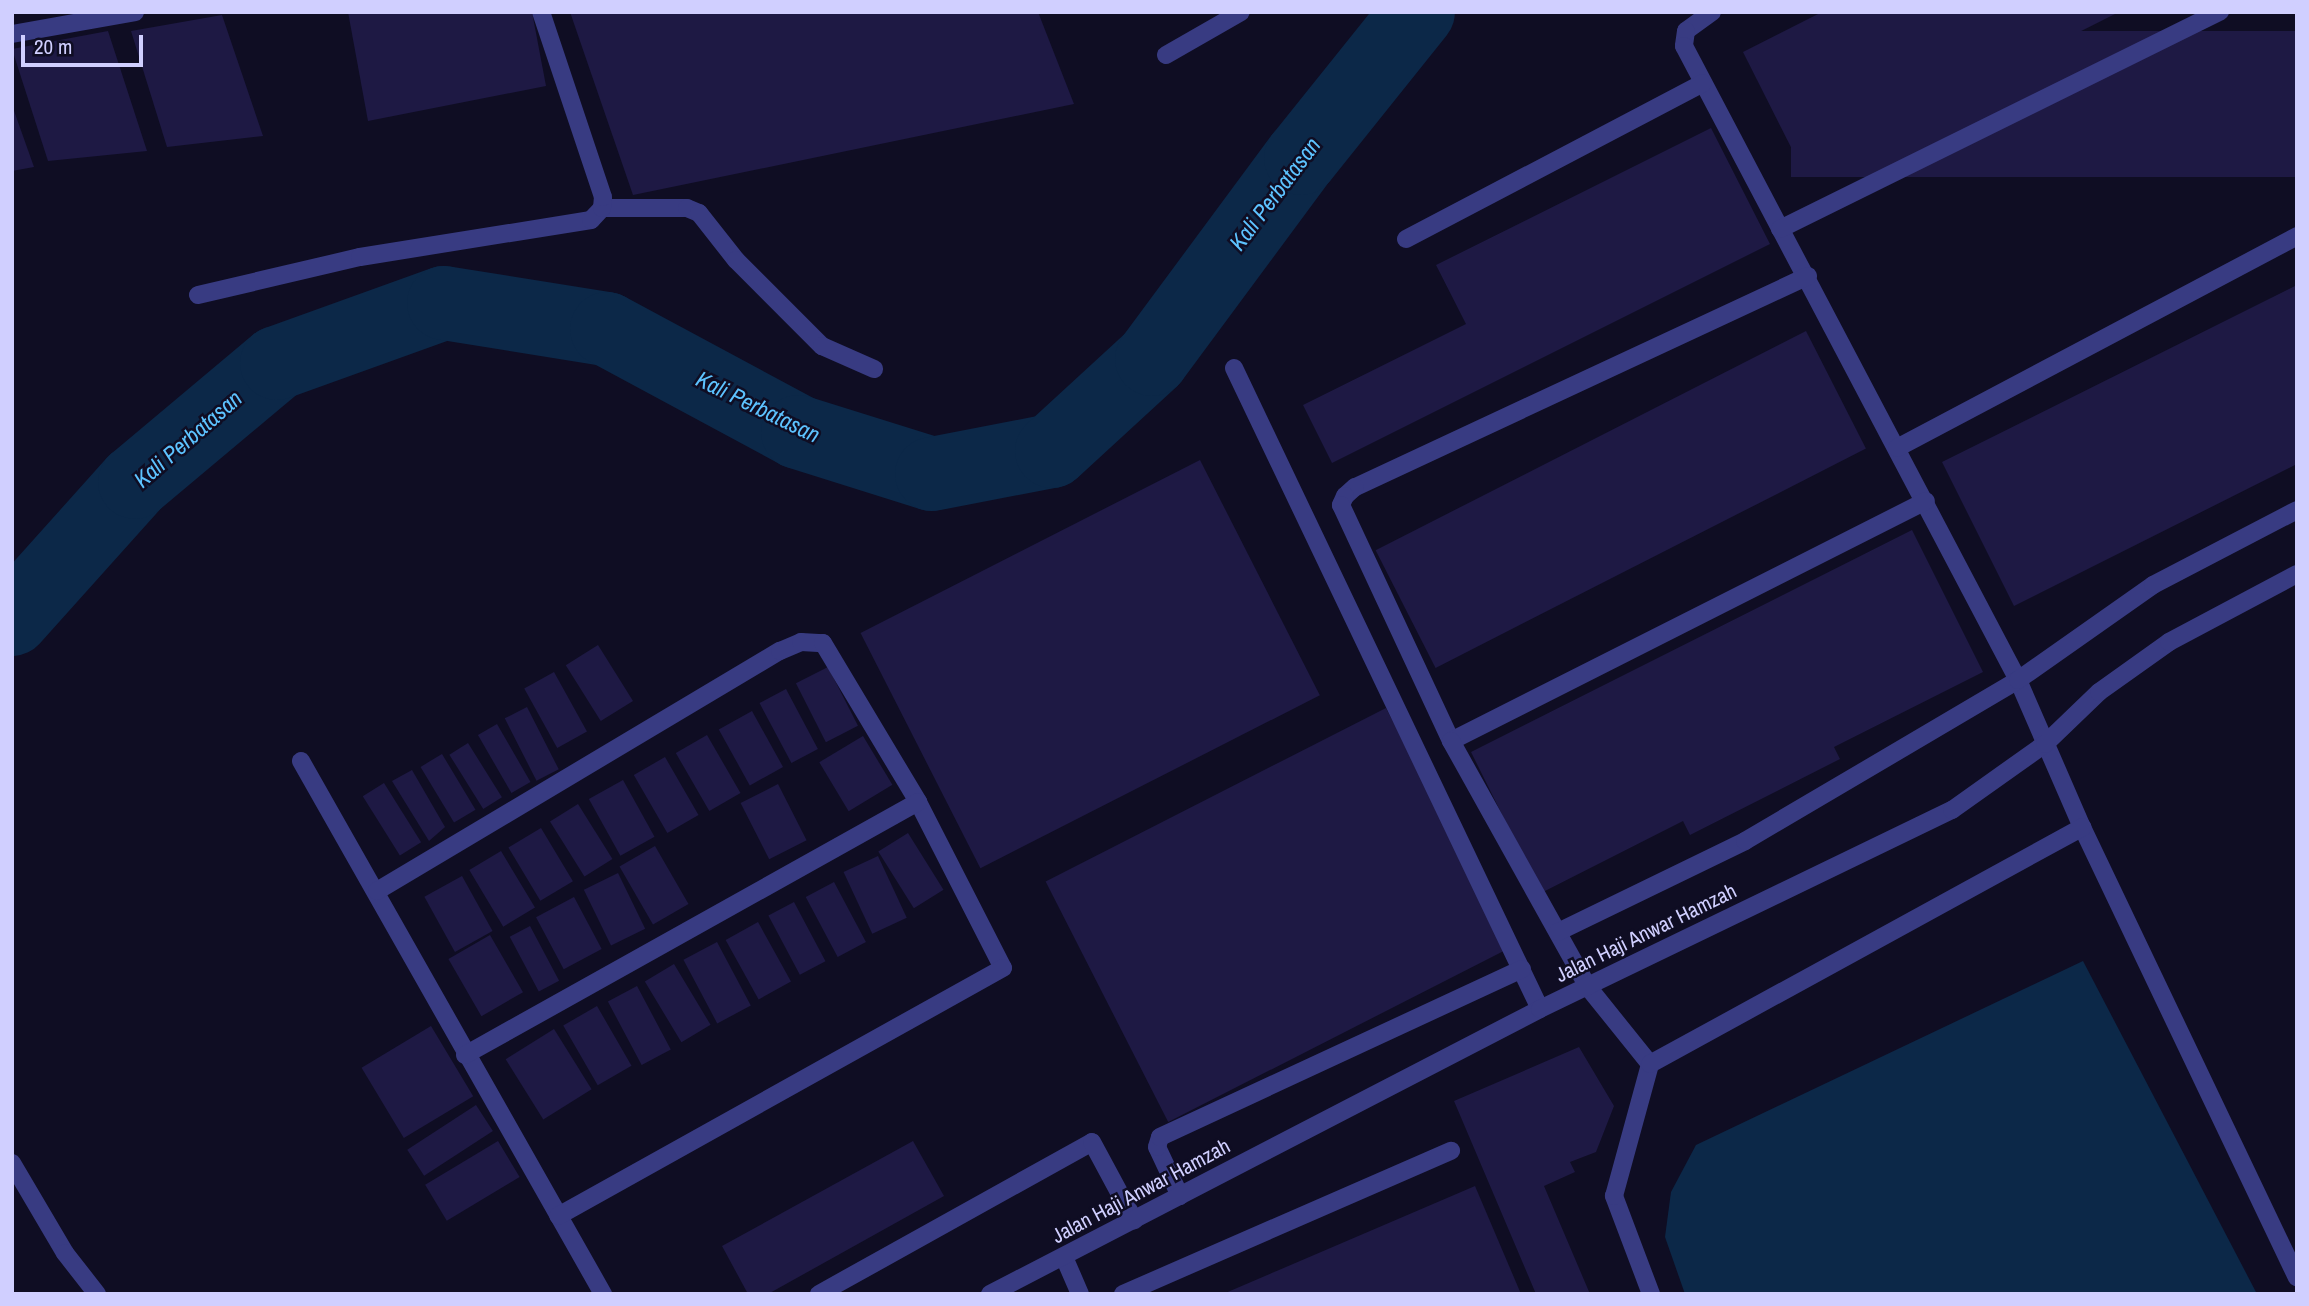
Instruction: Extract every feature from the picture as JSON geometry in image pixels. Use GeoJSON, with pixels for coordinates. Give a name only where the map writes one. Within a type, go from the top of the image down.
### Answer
{"type":"FeatureCollection","features":[{"type":"Feature","properties":{"kind":"street"},"geometry":{"type":"LineString","coordinates":[[12,34],[135,12]]}},
{"type":"Feature","properties":{"kind":"street"},"geometry":{"type":"LineString","coordinates":[[541,12],[603,197],[597,214]]}},
{"type":"Feature","properties":{"kind":"street"},"geometry":{"type":"LineString","coordinates":[[1166,55],[1241,12]]}},
{"type":"Feature","properties":{"kind":"street"},"geometry":{"type":"LineString","coordinates":[[1712,12],[1686,31],[1684,46],[1780,229],[1808,276],[2018,680],[2082,827],[2297,1277]]}},
{"type":"Feature","properties":{"kind":"street"},"geometry":{"type":"LineString","coordinates":[[1780,229],[2219,13]]}},
{"type":"Feature","properties":{"kind":"street"},"geometry":{"type":"LineString","coordinates":[[1406,239],[1703,83]]}},
{"type":"Feature","properties":{"kind":"street"},"geometry":{"type":"LineString","coordinates":[[198,295],[360,257],[597,214],[687,208],[699,213],[736,260],[822,346],[874,369]]}},
{"type":"Feature","properties":{"kind":"street"},"geometry":{"type":"LineString","coordinates":[[1897,449],[2297,236]]}},
{"type":"Feature","properties":{"kind":"street"},"geometry":{"type":"LineString","coordinates":[[1650,1064],[1588,987],[1451,741],[1341,505],[1354,487],[1808,276]]}},
{"type":"Feature","properties":{"kind":"street"},"geometry":{"type":"LineString","coordinates":[[1234,368],[1540,1009]]}},
{"type":"Feature","properties":{"kind":"street"},"geometry":{"type":"LineString","coordinates":[[1451,741],[1926,501]]}},
{"type":"Feature","properties":{"kind":"street"},"geometry":{"type":"LineString","coordinates":[[1558,932],[1745,842],[2018,680],[2153,585],[2297,510]]}},
{"type":"Feature","properties":{"kind":"street","name":"Jalan Haji Anwar Hamzah"},"geometry":{"type":"LineString","coordinates":[[990,1294],[1540,1009],[1952,810],[2045,744],[2099,692],[2169,642],[2297,574]]}},
{"type":"Feature","properties":{"kind":"street"},"geometry":{"type":"LineString","coordinates":[[377,891],[802,642],[823,643],[918,802],[1003,968],[558,1216]]}},
{"type":"Feature","properties":{"kind":"street"},"geometry":{"type":"LineString","coordinates":[[301,761],[377,891],[465,1055],[603,1294]]}},
{"type":"Feature","properties":{"kind":"street"},"geometry":{"type":"LineString","coordinates":[[465,1055],[918,802]]}},
{"type":"Feature","properties":{"kind":"street"},"geometry":{"type":"LineString","coordinates":[[1651,1294],[1614,1196],[1650,1064],[2082,827]]}},
{"type":"Feature","properties":{"kind":"street"},"geometry":{"type":"LineString","coordinates":[[1180,1196],[1157,1147],[1160,1137],[1522,969]]}},
{"type":"Feature","properties":{"kind":"street"},"geometry":{"type":"LineString","coordinates":[[819,1294],[1092,1142],[1134,1220]]}},
{"type":"Feature","properties":{"kind":"street"},"geometry":{"type":"LineString","coordinates":[[1123,1294],[1451,1151]]}},
{"type":"Feature","properties":{"kind":"street"},"geometry":{"type":"LineString","coordinates":[[12,1163],[65,1253],[97,1294]]}},
{"type":"Feature","properties":{"kind":"street"},"geometry":{"type":"LineString","coordinates":[[1064,1257],[1080,1294]]}},
{"type":"Feature","properties":{"kind":"water"},"geometry":{"type":"Polygon","coordinates":[[[2083,961],[2257,1294],[1685,1294],[1665,1237],[1671,1192],[1696,1145],[2083,961]]]}},
{"type":"Feature","properties":{"kind":"building"},"geometry":{"type":"Polygon","coordinates":[[[348,12],[532,12],[546,86],[368,121],[348,12]]]}},
{"type":"Feature","properties":{"kind":"building"},"geometry":{"type":"Polygon","coordinates":[[[570,12],[1038,12],[1074,104],[633,195],[570,12]]]}},
{"type":"Feature","properties":{"kind":"building"},"geometry":{"type":"Polygon","coordinates":[[[1822,12],[2119,12],[1803,171],[1743,52],[1822,12]]]}},
{"type":"Feature","properties":{"kind":"building"},"geometry":{"type":"Polygon","coordinates":[[[222,15],[263,136],[167,147],[131,31],[222,15]]]}},
{"type":"Feature","properties":{"kind":"building"},"geometry":{"type":"Polygon","coordinates":[[[108,31],[147,151],[48,161],[12,49],[108,31]]]}},
{"type":"Feature","properties":{"kind":"building"},"geometry":{"type":"Polygon","coordinates":[[[1791,31],[2297,31],[2297,177],[1791,177],[1791,31]]]}},
{"type":"Feature","properties":{"kind":"building"},"geometry":{"type":"Polygon","coordinates":[[[12,108],[34,167],[12,171],[12,108]]]}},
{"type":"Feature","properties":{"kind":"building"},"geometry":{"type":"Polygon","coordinates":[[[1711,128],[1770,244],[1332,463],[1303,405],[1466,324],[1436,265],[1711,128]]]}},
{"type":"Feature","properties":{"kind":"building"},"geometry":{"type":"Polygon","coordinates":[[[2297,285],[2297,464],[2014,606],[1942,462],[2297,285]]]}},
{"type":"Feature","properties":{"kind":"building"},"geometry":{"type":"Polygon","coordinates":[[[1806,331],[1866,449],[1436,668],[1376,550],[1806,331]]]}},
{"type":"Feature","properties":{"kind":"building"},"geometry":{"type":"Polygon","coordinates":[[[1200,460],[1320,695],[980,868],[861,633],[1200,460]]]}},
{"type":"Feature","properties":{"kind":"building"},"geometry":{"type":"Polygon","coordinates":[[[1912,530],[1983,672],[1834,747],[1840,759],[1690,835],[1683,821],[1541,893],[1471,752],[1912,530]]]}},
{"type":"Feature","properties":{"kind":"building"},"geometry":{"type":"Polygon","coordinates":[[[598,645],[633,701],[601,721],[566,665],[598,645]]]}},
{"type":"Feature","properties":{"kind":"building"},"geometry":{"type":"Polygon","coordinates":[[[828,667],[858,726],[826,742],[796,683],[828,667]]]}},
{"type":"Feature","properties":{"kind":"building"},"geometry":{"type":"Polygon","coordinates":[[[554,672],[587,731],[557,748],[524,688],[554,672]]]}},
{"type":"Feature","properties":{"kind":"building"},"geometry":{"type":"Polygon","coordinates":[[[786,689],[818,749],[791,763],[760,703],[786,689]]]}},
{"type":"Feature","properties":{"kind":"building"},"geometry":{"type":"Polygon","coordinates":[[[527,707],[559,769],[537,781],[505,718],[527,707]]]}},
{"type":"Feature","properties":{"kind":"building"},"geometry":{"type":"Polygon","coordinates":[[[1386,708],[1509,949],[1168,1122],[1046,881],[1386,708]]]}},
{"type":"Feature","properties":{"kind":"building"},"geometry":{"type":"Polygon","coordinates":[[[752,711],[783,767],[750,785],[719,729],[752,711]]]}},
{"type":"Feature","properties":{"kind":"building"},"geometry":{"type":"Polygon","coordinates":[[[497,724],[530,782],[511,793],[478,735],[497,724]]]}},
{"type":"Feature","properties":{"kind":"building"},"geometry":{"type":"Polygon","coordinates":[[[707,735],[740,793],[709,811],[676,753],[707,735]]]}},
{"type":"Feature","properties":{"kind":"building"},"geometry":{"type":"Polygon","coordinates":[[[863,736],[892,785],[849,811],[819,762],[863,736]]]}},
{"type":"Feature","properties":{"kind":"building"},"geometry":{"type":"Polygon","coordinates":[[[468,743],[502,797],[483,809],[449,755],[468,743]]]}},
{"type":"Feature","properties":{"kind":"building"},"geometry":{"type":"Polygon","coordinates":[[[442,754],[475,810],[454,823],[421,767],[442,754]]]}},
{"type":"Feature","properties":{"kind":"building"},"geometry":{"type":"Polygon","coordinates":[[[665,757],[698,815],[667,833],[634,775],[665,757]]]}},
{"type":"Feature","properties":{"kind":"building"},"geometry":{"type":"Polygon","coordinates":[[[412,770],[445,827],[429,841],[392,781],[412,770]]]}},
{"type":"Feature","properties":{"kind":"building"},"geometry":{"type":"Polygon","coordinates":[[[623,780],[655,837],[620,856],[589,799],[623,780]]]}},
{"type":"Feature","properties":{"kind":"building"},"geometry":{"type":"Polygon","coordinates":[[[384,783],[421,842],[400,856],[363,796],[384,783]]]}},
{"type":"Feature","properties":{"kind":"building"},"geometry":{"type":"Polygon","coordinates":[[[778,784],[807,840],[769,859],[741,803],[778,784]]]}},
{"type":"Feature","properties":{"kind":"building"},"geometry":{"type":"Polygon","coordinates":[[[578,804],[612,859],[584,877],[550,821],[578,804]]]}},
{"type":"Feature","properties":{"kind":"building"},"geometry":{"type":"Polygon","coordinates":[[[541,828],[573,881],[540,901],[508,848],[541,828]]]}},
{"type":"Feature","properties":{"kind":"building"},"geometry":{"type":"Polygon","coordinates":[[[908,833],[944,890],[914,908],[878,852],[908,833]]]}},
{"type":"Feature","properties":{"kind":"building"},"geometry":{"type":"Polygon","coordinates":[[[655,846],[688,904],[653,925],[619,866],[655,846]]]}},
{"type":"Feature","properties":{"kind":"building"},"geometry":{"type":"Polygon","coordinates":[[[501,851],[535,908],[503,927],[469,870],[501,851]]]}},
{"type":"Feature","properties":{"kind":"building"},"geometry":{"type":"Polygon","coordinates":[[[878,856],[907,918],[872,934],[844,872],[878,856]]]}},
{"type":"Feature","properties":{"kind":"building"},"geometry":{"type":"Polygon","coordinates":[[[618,873],[645,929],[611,945],[584,890],[618,873]]]}},
{"type":"Feature","properties":{"kind":"building"},"geometry":{"type":"Polygon","coordinates":[[[462,876],[493,931],[455,952],[424,897],[462,876]]]}},
{"type":"Feature","properties":{"kind":"building"},"geometry":{"type":"Polygon","coordinates":[[[834,882],[866,942],[838,957],[806,897],[834,882]]]}},
{"type":"Feature","properties":{"kind":"building"},"geometry":{"type":"Polygon","coordinates":[[[574,897],[602,949],[564,969],[536,917],[574,897]]]}},
{"type":"Feature","properties":{"kind":"building"},"geometry":{"type":"Polygon","coordinates":[[[794,902],[825,961],[800,975],[768,916],[794,902]]]}},
{"type":"Feature","properties":{"kind":"building"},"geometry":{"type":"Polygon","coordinates":[[[758,922],[791,981],[759,999],[726,940],[758,922]]]}},
{"type":"Feature","properties":{"kind":"building"},"geometry":{"type":"Polygon","coordinates":[[[530,926],[559,981],[539,992],[510,937],[530,926]]]}},
{"type":"Feature","properties":{"kind":"building"},"geometry":{"type":"Polygon","coordinates":[[[490,935],[523,992],[481,1016],[448,959],[490,935]]]}},
{"type":"Feature","properties":{"kind":"building"},"geometry":{"type":"Polygon","coordinates":[[[717,942],[751,1006],[717,1023],[683,960],[717,942]]]}},
{"type":"Feature","properties":{"kind":"building"},"geometry":{"type":"Polygon","coordinates":[[[674,964],[711,1025],[681,1042],[645,982],[674,964]]]}},
{"type":"Feature","properties":{"kind":"building"},"geometry":{"type":"Polygon","coordinates":[[[637,986],[671,1050],[642,1065],[608,1001],[637,986]]]}},
{"type":"Feature","properties":{"kind":"building"},"geometry":{"type":"Polygon","coordinates":[[[597,1006],[632,1066],[598,1085],[563,1026],[597,1006]]]}},
{"type":"Feature","properties":{"kind":"building"},"geometry":{"type":"Polygon","coordinates":[[[431,1026],[473,1096],[404,1138],[362,1068],[431,1026]]]}},
{"type":"Feature","properties":{"kind":"building"},"geometry":{"type":"Polygon","coordinates":[[[554,1029],[592,1089],[543,1119],[506,1059],[554,1029]]]}},
{"type":"Feature","properties":{"kind":"building"},"geometry":{"type":"Polygon","coordinates":[[[1579,1047],[1614,1106],[1596,1152],[1570,1162],[1575,1172],[1544,1186],[1590,1294],[1536,1294],[1454,1101],[1579,1047]]]}},
{"type":"Feature","properties":{"kind":"building"},"geometry":{"type":"Polygon","coordinates":[[[476,1105],[493,1131],[424,1176],[407,1150],[476,1105]]]}},
{"type":"Feature","properties":{"kind":"building"},"geometry":{"type":"Polygon","coordinates":[[[498,1141],[520,1177],[447,1221],[425,1185],[498,1141]]]}},
{"type":"Feature","properties":{"kind":"building"},"geometry":{"type":"Polygon","coordinates":[[[913,1141],[944,1196],[768,1294],[748,1294],[722,1246],[913,1141]]]}},
{"type":"Feature","properties":{"kind":"building"},"geometry":{"type":"Polygon","coordinates":[[[1475,1186],[1521,1294],[1223,1294],[1475,1186]]]}},
{"type":"Feature","properties":{"kind":"waterway","name":"Kali Perbatasan"},"geometry":{"type":"LineString","coordinates":[[12,619],[135,482],[277,363],[444,303],[607,329],[798,432],[932,474],[1052,451],[1152,359],[1301,158],[1418,12]]}}]}
